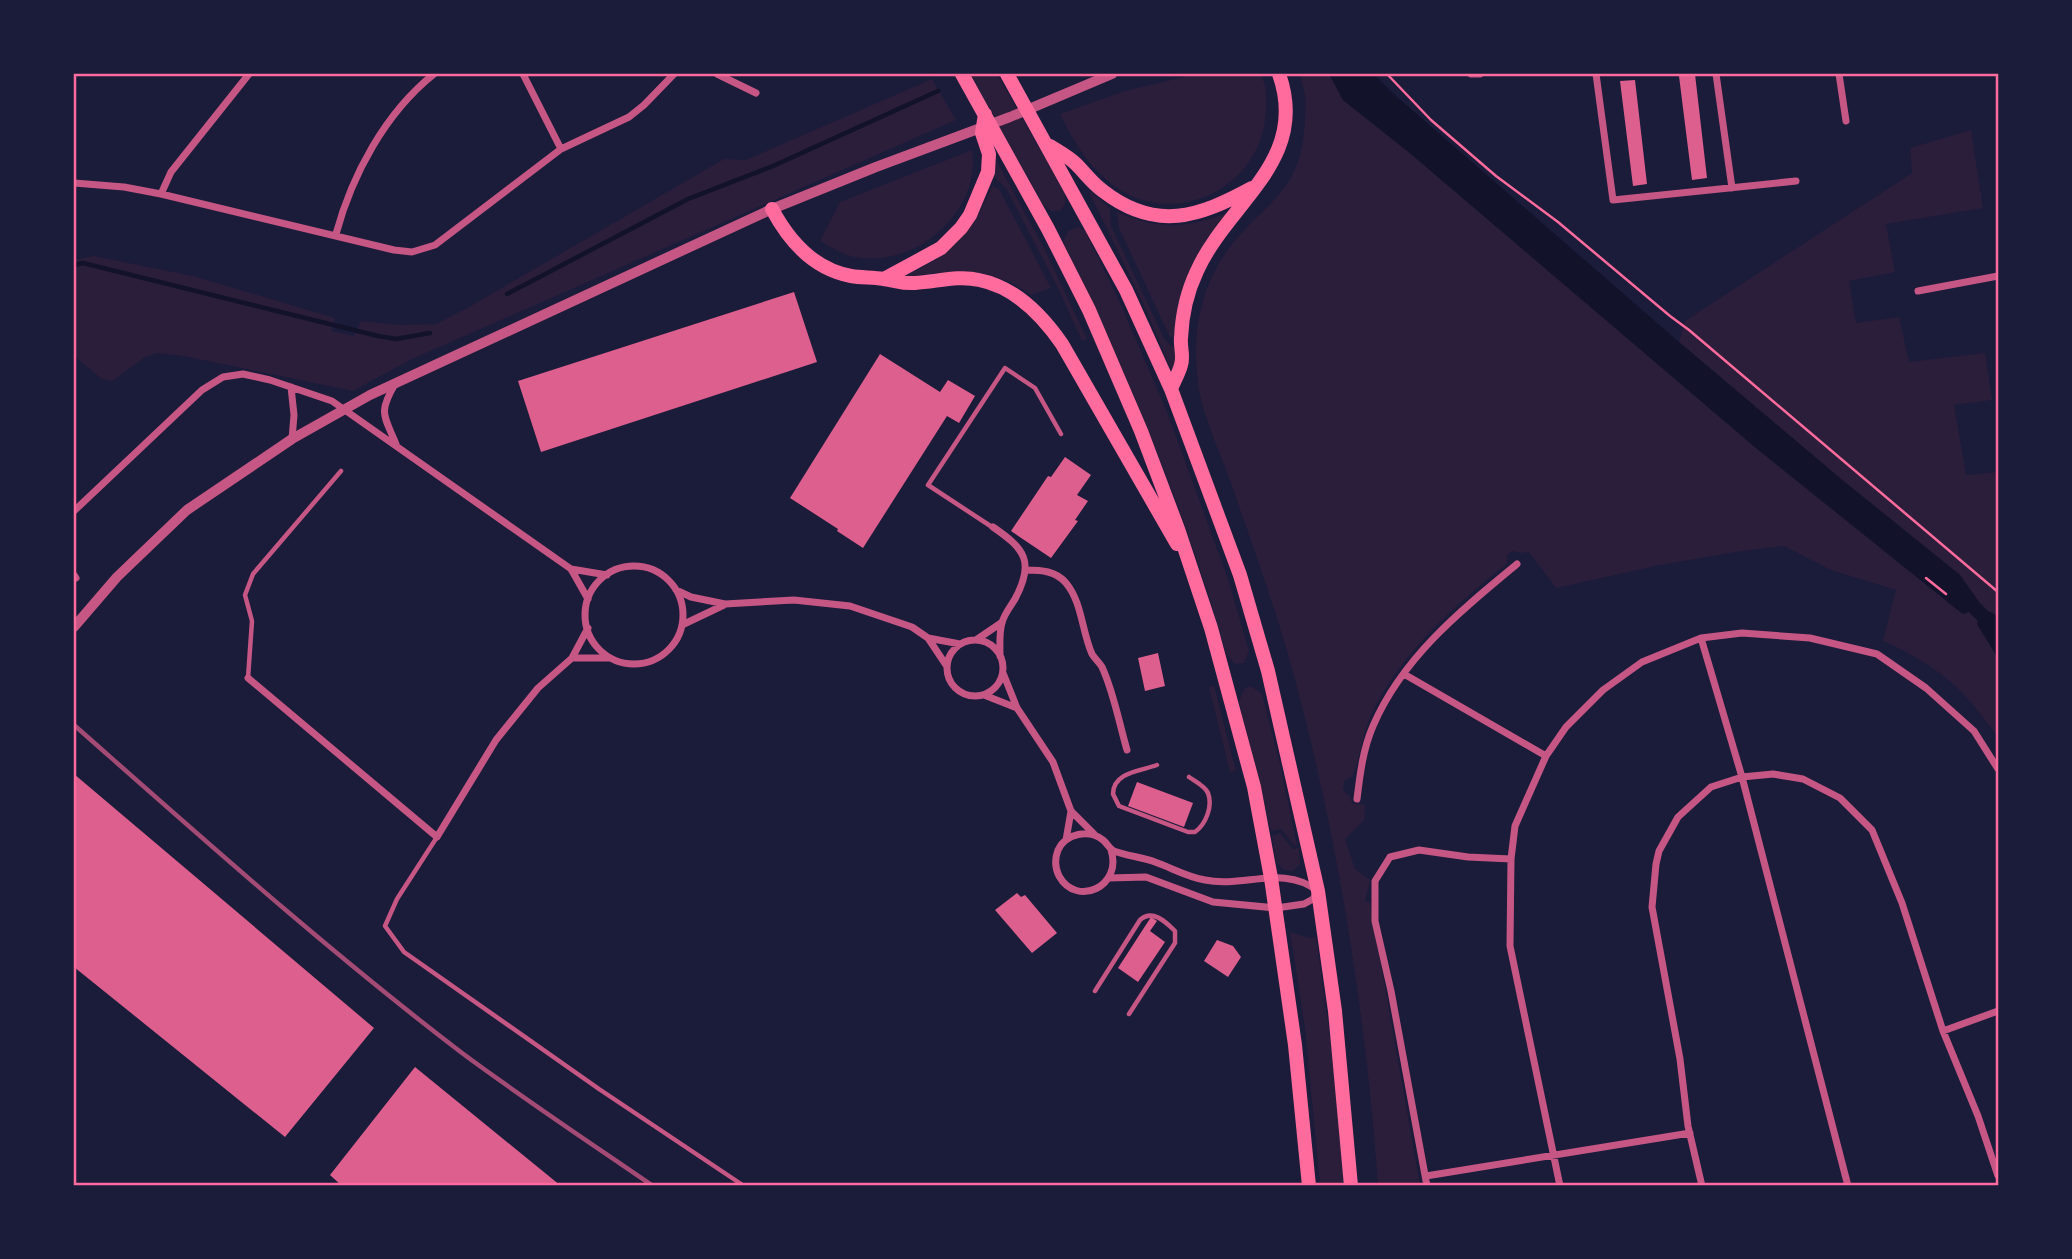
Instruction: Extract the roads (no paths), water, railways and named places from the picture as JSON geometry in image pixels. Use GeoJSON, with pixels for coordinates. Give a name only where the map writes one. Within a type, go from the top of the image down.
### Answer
{"type":"FeatureCollection","features":[{"type":"Feature","properties":{"kind":"main road"},"geometry":{"type":"LineString","coordinates":[[962,74],[1048,229],[1089,310],[1141,431],[1211,628],[1243,743],[1271,878],[1296,1045],[1309,1185]]}},
{"type":"Feature","properties":{"kind":"main road"},"geometry":{"type":"LineString","coordinates":[[1007,74],[1126,290],[1171,389],[1240,575],[1267,668],[1318,891],[1335,1011],[1351,1185]]}},
{"type":"Feature","properties":{"kind":"main road"},"geometry":{"type":"LineString","coordinates":[[1171,389],[1182,362],[1181,326],[1189,290],[1197,270],[1276,156],[1284,128],[1286,98],[1279,74]]}},
{"type":"Feature","properties":{"kind":"main road"},"geometry":{"type":"LineString","coordinates":[[884,279],[941,248],[970,215],[988,172],[989,154],[982,133],[985,114]]}},
{"type":"Feature","properties":{"kind":"main road"},"geometry":{"type":"LineString","coordinates":[[1047,144],[1074,162],[1116,201],[1154,214],[1191,215],[1227,202],[1257,186]]}},
{"type":"Feature","properties":{"kind":"main road"},"geometry":{"type":"LineString","coordinates":[[772,209],[790,240],[814,261],[847,275],[884,279],[899,284],[978,279],[1025,301],[1047,322],[1062,344],[1189,564]]}},
{"type":"Feature","properties":{"kind":"street"},"geometry":{"type":"LineString","coordinates":[[161,194],[171,172],[249,74]]}},
{"type":"Feature","properties":{"kind":"street"},"geometry":{"type":"LineString","coordinates":[[336,234],[353,185],[366,158],[393,118],[434,74]]}},
{"type":"Feature","properties":{"kind":"street"},"geometry":{"type":"LineString","coordinates":[[523,74],[561,149]]}},
{"type":"Feature","properties":{"kind":"street"},"geometry":{"type":"LineString","coordinates":[[74,183],[124,187],[161,194],[394,250],[423,250],[435,245],[561,149],[629,117],[674,74]]}},
{"type":"Feature","properties":{"kind":"street"},"geometry":{"type":"LineString","coordinates":[[717,74],[755,93]]}},
{"type":"Feature","properties":{"kind":"street"},"geometry":{"type":"LineString","coordinates":[[74,627],[169,525],[217,488],[292,439],[397,381],[772,209],[1010,117],[1112,74]]}},
{"type":"Feature","properties":{"kind":"street"},"geometry":{"type":"LineString","coordinates":[[1471,74],[1480,74]]}},
{"type":"Feature","properties":{"kind":"street"},"geometry":{"type":"LineString","coordinates":[[1596,74],[1613,200],[1796,181]]}},
{"type":"Feature","properties":{"kind":"street"},"geometry":{"type":"LineString","coordinates":[[1716,74],[1732,188]]}},
{"type":"Feature","properties":{"kind":"street"},"geometry":{"type":"LineString","coordinates":[[1839,74],[1846,121]]}},
{"type":"Feature","properties":{"kind":"street"},"geometry":{"type":"LineString","coordinates":[[1918,291],[1998,276]]}},
{"type":"Feature","properties":{"kind":"street"},"geometry":{"type":"LineString","coordinates":[[74,511],[212,382],[243,374],[332,401],[345,409],[571,569],[588,599]]}},
{"type":"Feature","properties":{"kind":"street"},"geometry":{"type":"LineString","coordinates":[[397,381],[386,400],[383,413],[397,446]]}},
{"type":"Feature","properties":{"kind":"street"},"geometry":{"type":"LineString","coordinates":[[291,387],[294,415],[292,439]]}},
{"type":"Feature","properties":{"kind":"street"},"geometry":{"type":"LineString","coordinates":[[612,658],[594,643],[588,628],[588,599],[594,588],[607,575],[622,568],[640,567],[659,573],[676,590],[691,597],[724,604],[793,600],[834,603],[873,612],[912,627],[929,638],[960,644],[976,640],[1001,623],[1021,587],[1027,570],[1019,547],[993,527]]}},
{"type":"Feature","properties":{"kind":"street"},"geometry":{"type":"LineString","coordinates":[[1357,799],[1365,747],[1395,682],[1431,639],[1517,564]]}},
{"type":"Feature","properties":{"kind":"street"},"geometry":{"type":"LineString","coordinates":[[571,569],[607,575]]}},
{"type":"Feature","properties":{"kind":"street"},"geometry":{"type":"LineString","coordinates":[[1027,570],[1057,574],[1074,596],[1093,656],[1101,664],[1127,750]]}},
{"type":"Feature","properties":{"kind":"street"},"geometry":{"type":"LineString","coordinates":[[572,658],[595,656],[631,664],[660,657],[674,643],[682,625],[682,603],[676,590]]}},
{"type":"Feature","properties":{"kind":"street"},"geometry":{"type":"LineString","coordinates":[[682,625],[724,604]]}},
{"type":"Feature","properties":{"kind":"street"},"geometry":{"type":"LineString","coordinates":[[1001,623],[1000,656],[1003,674],[1017,708],[1053,762],[1072,811],[1094,835],[1107,843],[1111,850],[1114,864],[1109,878],[1100,887],[1086,891],[1078,891],[1064,883],[1055,863],[1059,849],[1066,840],[1072,811]]}},
{"type":"Feature","properties":{"kind":"street"},"geometry":{"type":"LineString","coordinates":[[248,678],[437,837],[496,740],[538,688],[572,658],[588,628]]}},
{"type":"Feature","properties":{"kind":"street"},"geometry":{"type":"LineString","coordinates":[[1560,1185],[1510,946],[1511,859],[1515,826],[1546,756],[1566,727],[1603,690],[1642,662],[1701,638],[1742,633],[1810,638],[1877,654],[1952,709],[1974,731],[1998,769]]}},
{"type":"Feature","properties":{"kind":"street"},"geometry":{"type":"LineString","coordinates":[[929,638],[946,665]]}},
{"type":"Feature","properties":{"kind":"street"},"geometry":{"type":"LineString","coordinates":[[1701,638],[1742,777],[1848,1185]]}},
{"type":"Feature","properties":{"kind":"street"},"geometry":{"type":"LineString","coordinates":[[976,640],[990,645],[1000,656]]}},
{"type":"Feature","properties":{"kind":"street"},"geometry":{"type":"LineString","coordinates":[[960,644],[946,665],[947,677],[956,690],[970,696],[984,695],[1017,708]]}},
{"type":"Feature","properties":{"kind":"street"},"geometry":{"type":"LineString","coordinates":[[984,695],[996,687],[1003,674]]}},
{"type":"Feature","properties":{"kind":"street"},"geometry":{"type":"LineString","coordinates":[[1404,674],[1546,756]]}},
{"type":"Feature","properties":{"kind":"street"},"geometry":{"type":"LineString","coordinates":[[1702,1185],[1690,1133],[1680,1059],[1652,907],[1653,884],[1660,851],[1678,817],[1711,788],[1742,777],[1773,774],[1803,779],[1840,798],[1872,830],[1902,903],[1943,1031],[1978,1116],[1998,1176]]}},
{"type":"Feature","properties":{"kind":"street"},"geometry":{"type":"LineString","coordinates":[[1066,840],[1079,834],[1094,835]]}},
{"type":"Feature","properties":{"kind":"street"},"geometry":{"type":"LineString","coordinates":[[1109,878],[1146,877],[1201,899],[1276,908],[1304,904],[1313,899],[1318,891],[1300,880],[1271,878],[1209,881],[1145,858],[1111,850]]}},
{"type":"Feature","properties":{"kind":"street"},"geometry":{"type":"LineString","coordinates":[[1427,1185],[1375,921],[1375,881],[1390,857],[1419,850],[1468,858],[1511,859]]}},
{"type":"Feature","properties":{"kind":"street"},"geometry":{"type":"LineString","coordinates":[[1943,1031],[1998,1011]]}},
{"type":"Feature","properties":{"kind":"street"},"geometry":{"type":"LineString","coordinates":[[1426,1176],[1690,1133]]}},
{"type":"Feature","properties":{"kind":"lane"},"geometry":{"type":"LineString","coordinates":[[993,527],[928,485],[1005,368],[1035,388],[1061,434]]}},
{"type":"Feature","properties":{"kind":"lane"},"geometry":{"type":"LineString","coordinates":[[248,678],[252,621],[245,595],[253,574],[341,471]]}},
{"type":"Feature","properties":{"kind":"lane"},"geometry":{"type":"LineString","coordinates":[[1157,765],[1121,776],[1116,781],[1113,794],[1119,806],[1188,832],[1195,832],[1205,823],[1209,800],[1202,785],[1189,777]]}},
{"type":"Feature","properties":{"kind":"lane"},"geometry":{"type":"LineString","coordinates":[[437,837],[397,899],[385,926],[404,952],[599,1089],[744,1185]]}},
{"type":"Feature","properties":{"kind":"lane"},"geometry":{"type":"LineString","coordinates":[[1095,991],[1140,920],[1145,916],[1158,917],[1175,931],[1175,943],[1129,1014]]}},
{"type":"Feature","properties":{"kind":"waterway"},"geometry":{"type":"LineString","coordinates":[[507,294],[688,199],[773,166],[938,91]]}},
{"type":"Feature","properties":{"kind":"waterway"},"geometry":{"type":"LineString","coordinates":[[74,265],[83,263],[378,336],[396,339],[430,333]]}},
{"type":"Feature","properties":{"kind":"railway"},"geometry":{"type":"LineString","coordinates":[[74,725],[265,892],[412,1014],[509,1087],[653,1186]]}}]}
